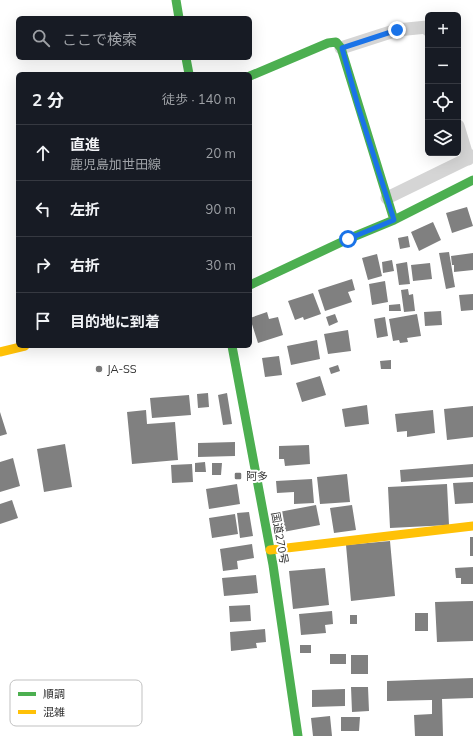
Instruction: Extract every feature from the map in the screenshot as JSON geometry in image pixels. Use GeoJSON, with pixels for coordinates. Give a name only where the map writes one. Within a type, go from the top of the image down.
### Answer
{"type":"FeatureCollection","features":[{"type":"Feature","properties":{"kind":"main road"},"geometry":{"type":"LineString","coordinates":[[176,0],[179,16]]}},
{"type":"Feature","properties":{"kind":"main road"},"geometry":{"type":"LineString","coordinates":[[252,75],[328,43],[336,42],[342,48],[394,220]]}},
{"type":"Feature","properties":{"kind":"main road"},"geometry":{"type":"LineString","coordinates":[[186,60],[189,72]]}},
{"type":"Feature","properties":{"kind":"main road"},"geometry":{"type":"LineString","coordinates":[[252,284],[348,239],[394,220],[473,180]]}},
{"type":"Feature","properties":{"kind":"main road"},"geometry":{"type":"LineString","coordinates":[[0,352],[17,348]]}},
{"type":"Feature","properties":{"kind":"main road","name":"国道270号"},"geometry":{"type":"LineString","coordinates":[[232,348],[270,550],[298,736]]}},
{"type":"Feature","properties":{"kind":"main road"},"geometry":{"type":"LineString","coordinates":[[270,550],[473,526]]}},
{"type":"Feature","properties":{"kind":"street"},"geometry":{"type":"LineString","coordinates":[[342,48],[397,30],[425,27]]}},
{"type":"Feature","properties":{"kind":"street"},"geometry":{"type":"LineString","coordinates":[[387,198],[471,158],[461,133]]}},
{"type":"Feature","properties":{"kind":"building"},"geometry":{"type":"Polygon","coordinates":[[[467,207],[473,226],[452,233],[446,213],[467,207]]]}},
{"type":"Feature","properties":{"kind":"building"},"geometry":{"type":"Polygon","coordinates":[[[433,222],[441,240],[419,251],[411,232],[433,222]]]}},
{"type":"Feature","properties":{"kind":"building"},"geometry":{"type":"Polygon","coordinates":[[[408,236],[410,247],[400,249],[398,238],[408,236]]]}},
{"type":"Feature","properties":{"kind":"building"},"geometry":{"type":"Polygon","coordinates":[[[449,252],[455,287],[446,289],[439,253],[449,252]]]}},
{"type":"Feature","properties":{"kind":"building"},"geometry":{"type":"Polygon","coordinates":[[[473,253],[473,270],[454,272],[454,265],[452,265],[451,256],[473,253]]]}},
{"type":"Feature","properties":{"kind":"building"},"geometry":{"type":"Polygon","coordinates":[[[377,254],[382,276],[368,280],[362,258],[377,254]]]}},
{"type":"Feature","properties":{"kind":"building"},"geometry":{"type":"Polygon","coordinates":[[[392,260],[394,271],[383,273],[382,262],[392,260]]]}},
{"type":"Feature","properties":{"kind":"building"},"geometry":{"type":"Polygon","coordinates":[[[407,262],[410,284],[399,285],[396,264],[407,262]]]}},
{"type":"Feature","properties":{"kind":"building"},"geometry":{"type":"Polygon","coordinates":[[[430,263],[432,279],[413,281],[411,265],[430,263]]]}},
{"type":"Feature","properties":{"kind":"building"},"geometry":{"type":"Polygon","coordinates":[[[352,279],[355,290],[348,292],[352,302],[325,311],[318,290],[352,279]]]}},
{"type":"Feature","properties":{"kind":"building"},"geometry":{"type":"Polygon","coordinates":[[[385,281],[388,302],[372,305],[369,284],[385,281]]]}},
{"type":"Feature","properties":{"kind":"building"},"geometry":{"type":"Polygon","coordinates":[[[408,289],[409,295],[413,294],[415,311],[404,312],[401,290],[408,289]]]}},
{"type":"Feature","properties":{"kind":"building"},"geometry":{"type":"Polygon","coordinates":[[[313,293],[321,314],[304,320],[303,317],[295,320],[288,301],[313,293]]]}},
{"type":"Feature","properties":{"kind":"building"},"geometry":{"type":"Polygon","coordinates":[[[473,294],[473,310],[461,311],[459,295],[473,294]]]}},
{"type":"Feature","properties":{"kind":"building"},"geometry":{"type":"Polygon","coordinates":[[[400,304],[401,311],[389,311],[389,305],[400,304]]]}},
{"type":"Feature","properties":{"kind":"building"},"geometry":{"type":"Polygon","coordinates":[[[441,311],[442,325],[425,326],[424,312],[441,311]]]}},
{"type":"Feature","properties":{"kind":"building"},"geometry":{"type":"Polygon","coordinates":[[[267,312],[269,319],[278,317],[283,335],[258,343],[252,324],[252,317],[267,312]]]}},
{"type":"Feature","properties":{"kind":"building"},"geometry":{"type":"Polygon","coordinates":[[[335,314],[338,322],[329,326],[326,317],[335,314]]]}},
{"type":"Feature","properties":{"kind":"building"},"geometry":{"type":"Polygon","coordinates":[[[417,314],[421,336],[407,338],[408,342],[400,343],[399,340],[393,341],[389,319],[417,314]]]}},
{"type":"Feature","properties":{"kind":"building"},"geometry":{"type":"Polygon","coordinates":[[[385,317],[388,336],[377,338],[374,319],[385,317]]]}},
{"type":"Feature","properties":{"kind":"building"},"geometry":{"type":"Polygon","coordinates":[[[348,330],[351,351],[328,354],[324,334],[348,330]]]}},
{"type":"Feature","properties":{"kind":"building"},"geometry":{"type":"Polygon","coordinates":[[[317,340],[320,359],[291,365],[287,346],[317,340]]]}},
{"type":"Feature","properties":{"kind":"building"},"geometry":{"type":"Polygon","coordinates":[[[279,356],[282,375],[265,377],[262,358],[279,356]]]}},
{"type":"Feature","properties":{"kind":"building"},"geometry":{"type":"Polygon","coordinates":[[[391,360],[391,369],[381,369],[380,361],[391,360]]]}},
{"type":"Feature","properties":{"kind":"building"},"geometry":{"type":"Polygon","coordinates":[[[338,365],[340,371],[331,374],[329,368],[338,365]]]}},
{"type":"Feature","properties":{"kind":"building"},"geometry":{"type":"Polygon","coordinates":[[[320,376],[326,395],[302,402],[296,383],[320,376]]]}},
{"type":"Feature","properties":{"kind":"building"},"geometry":{"type":"Polygon","coordinates":[[[208,393],[209,407],[198,408],[197,394],[208,393]]]}},
{"type":"Feature","properties":{"kind":"building"},"geometry":{"type":"Polygon","coordinates":[[[227,393],[232,424],[223,425],[218,395],[227,393]]]}},
{"type":"Feature","properties":{"kind":"building"},"geometry":{"type":"Polygon","coordinates":[[[189,395],[191,415],[152,418],[150,398],[189,395]]]}},
{"type":"Feature","properties":{"kind":"building"},"geometry":{"type":"Polygon","coordinates":[[[367,405],[369,424],[345,427],[342,409],[367,405]]]}},
{"type":"Feature","properties":{"kind":"building"},"geometry":{"type":"Polygon","coordinates":[[[473,406],[473,437],[447,440],[444,409],[473,406]]]}},
{"type":"Feature","properties":{"kind":"building"},"geometry":{"type":"Polygon","coordinates":[[[146,410],[147,424],[175,422],[178,460],[132,464],[127,412],[146,410]]]}},
{"type":"Feature","properties":{"kind":"building"},"geometry":{"type":"Polygon","coordinates":[[[433,410],[435,433],[407,437],[407,431],[397,432],[395,414],[433,410]]]}},
{"type":"Feature","properties":{"kind":"building"},"geometry":{"type":"Polygon","coordinates":[[[0,412],[7,434],[0,436],[0,412]]]}},
{"type":"Feature","properties":{"kind":"building"},"geometry":{"type":"Polygon","coordinates":[[[235,442],[235,456],[198,457],[198,443],[235,442]]]}},
{"type":"Feature","properties":{"kind":"building"},"geometry":{"type":"Polygon","coordinates":[[[65,444],[72,487],[44,492],[37,449],[65,444]]]}},
{"type":"Feature","properties":{"kind":"building"},"geometry":{"type":"Polygon","coordinates":[[[309,445],[310,464],[285,466],[284,459],[279,459],[279,446],[309,445]]]}},
{"type":"Feature","properties":{"kind":"building"},"geometry":{"type":"Polygon","coordinates":[[[13,458],[20,486],[0,492],[0,462],[13,458]]]}},
{"type":"Feature","properties":{"kind":"building"},"geometry":{"type":"Polygon","coordinates":[[[205,462],[206,472],[195,472],[195,463],[205,462]]]}},
{"type":"Feature","properties":{"kind":"building"},"geometry":{"type":"Polygon","coordinates":[[[212,463],[222,463],[221,475],[212,475],[212,463]]]}},
{"type":"Feature","properties":{"kind":"building"},"geometry":{"type":"Polygon","coordinates":[[[192,464],[193,482],[172,483],[171,465],[192,464]]]}},
{"type":"Feature","properties":{"kind":"building"},"geometry":{"type":"Polygon","coordinates":[[[473,464],[473,477],[401,482],[400,470],[473,464]]]}},
{"type":"Feature","properties":{"kind":"building"},"geometry":{"type":"Polygon","coordinates":[[[347,474],[350,502],[320,504],[317,477],[347,474]]]}},
{"type":"Feature","properties":{"kind":"building"},"geometry":{"type":"Polygon","coordinates":[[[312,479],[314,503],[294,504],[294,492],[277,493],[276,481],[312,479]]]}},
{"type":"Feature","properties":{"kind":"building"},"geometry":{"type":"Polygon","coordinates":[[[473,482],[473,503],[455,504],[453,483],[473,482]]]}},
{"type":"Feature","properties":{"kind":"building"},"geometry":{"type":"Polygon","coordinates":[[[237,484],[240,504],[209,509],[206,489],[237,484]]]}},
{"type":"Feature","properties":{"kind":"building"},"geometry":{"type":"Polygon","coordinates":[[[447,484],[449,525],[390,528],[388,487],[447,484]]]}},
{"type":"Feature","properties":{"kind":"building"},"geometry":{"type":"Polygon","coordinates":[[[12,500],[18,518],[0,524],[0,504],[12,500]]]}},
{"type":"Feature","properties":{"kind":"building"},"geometry":{"type":"Polygon","coordinates":[[[316,505],[320,525],[283,532],[279,512],[316,505]]]}},
{"type":"Feature","properties":{"kind":"building"},"geometry":{"type":"Polygon","coordinates":[[[352,505],[356,530],[334,533],[330,508],[352,505]]]}},
{"type":"Feature","properties":{"kind":"building"},"geometry":{"type":"Polygon","coordinates":[[[249,512],[253,536],[240,538],[237,513],[249,512]]]}},
{"type":"Feature","properties":{"kind":"building"},"geometry":{"type":"Polygon","coordinates":[[[235,514],[238,534],[212,538],[209,518],[235,514]]]}},
{"type":"Feature","properties":{"kind":"building"},"geometry":{"type":"Polygon","coordinates":[[[470,537],[473,537],[473,556],[470,556],[470,537]]]}},
{"type":"Feature","properties":{"kind":"building"},"geometry":{"type":"Polygon","coordinates":[[[390,541],[395,596],[351,601],[346,545],[390,541]]]}},
{"type":"Feature","properties":{"kind":"building"},"geometry":{"type":"Polygon","coordinates":[[[252,544],[254,558],[237,561],[238,569],[223,571],[220,549],[252,544]]]}},
{"type":"Feature","properties":{"kind":"building"},"geometry":{"type":"Polygon","coordinates":[[[473,567],[473,584],[461,584],[461,578],[456,578],[455,568],[473,567]]]}},
{"type":"Feature","properties":{"kind":"building"},"geometry":{"type":"Polygon","coordinates":[[[325,568],[329,605],[293,609],[289,571],[325,568]]]}},
{"type":"Feature","properties":{"kind":"building"},"geometry":{"type":"Polygon","coordinates":[[[256,575],[258,593],[224,596],[222,578],[256,575]]]}},
{"type":"Feature","properties":{"kind":"building"},"geometry":{"type":"Polygon","coordinates":[[[473,601],[473,641],[437,642],[435,602],[473,601]]]}},
{"type":"Feature","properties":{"kind":"building"},"geometry":{"type":"Polygon","coordinates":[[[250,605],[251,621],[230,622],[229,606],[250,605]]]}},
{"type":"Feature","properties":{"kind":"building"},"geometry":{"type":"Polygon","coordinates":[[[332,611],[333,624],[325,625],[326,633],[301,635],[299,614],[332,611]]]}},
{"type":"Feature","properties":{"kind":"building"},"geometry":{"type":"Polygon","coordinates":[[[415,613],[428,613],[428,631],[415,631],[415,613]]]}},
{"type":"Feature","properties":{"kind":"building"},"geometry":{"type":"Polygon","coordinates":[[[350,615],[357,615],[357,624],[350,624],[350,615]]]}},
{"type":"Feature","properties":{"kind":"building"},"geometry":{"type":"Polygon","coordinates":[[[265,629],[266,642],[256,643],[257,648],[231,651],[230,632],[265,629]]]}},
{"type":"Feature","properties":{"kind":"building"},"geometry":{"type":"Polygon","coordinates":[[[300,645],[311,645],[311,653],[300,653],[300,645]]]}},
{"type":"Feature","properties":{"kind":"building"},"geometry":{"type":"Polygon","coordinates":[[[330,654],[346,654],[346,664],[330,664],[330,654]]]}},
{"type":"Feature","properties":{"kind":"building"},"geometry":{"type":"Polygon","coordinates":[[[351,655],[368,655],[368,674],[351,674],[351,655]]]}},
{"type":"Feature","properties":{"kind":"building"},"geometry":{"type":"Polygon","coordinates":[[[473,678],[473,698],[442,699],[443,736],[415,736],[414,715],[432,714],[432,700],[387,701],[387,681],[473,678]]]}},
{"type":"Feature","properties":{"kind":"building"},"geometry":{"type":"Polygon","coordinates":[[[351,687],[368,687],[369,711],[352,712],[351,687]]]}},
{"type":"Feature","properties":{"kind":"building"},"geometry":{"type":"Polygon","coordinates":[[[345,689],[345,706],[312,707],[312,690],[345,689]]]}},
{"type":"Feature","properties":{"kind":"building"},"geometry":{"type":"Polygon","coordinates":[[[330,716],[332,736],[313,736],[311,718],[330,716]]]}},
{"type":"Feature","properties":{"kind":"building"},"geometry":{"type":"Polygon","coordinates":[[[341,717],[360,717],[359,731],[341,731],[341,717]]]}},
{"type":"Feature","properties":{"kind":"traffic: fast"},"geometry":{"type":"LineString","coordinates":[[176,0],[179,16]]}},
{"type":"Feature","properties":{"kind":"traffic: fast"},"geometry":{"type":"LineString","coordinates":[[252,75],[328,43],[336,42],[341,48],[394,220]]}},
{"type":"Feature","properties":{"kind":"traffic: fast"},"geometry":{"type":"LineString","coordinates":[[186,60],[189,72]]}},
{"type":"Feature","properties":{"kind":"traffic: fast"},"geometry":{"type":"LineString","coordinates":[[252,284],[348,239],[394,220],[473,180]]}},
{"type":"Feature","properties":{"kind":"traffic: fast"},"geometry":{"type":"LineString","coordinates":[[232,348],[273,565],[298,736]]}},
{"type":"Feature","properties":{"kind":"traffic: slow"},"geometry":{"type":"LineString","coordinates":[[0,352],[17,348]]}},
{"type":"Feature","properties":{"kind":"traffic: slow"},"geometry":{"type":"LineString","coordinates":[[270,550],[473,526]]}},
{"type":"Feature","properties":{"kind":"place","name":"JA-SS"},"geometry":{"type":"Point","coordinates":[99,369]}},
{"type":"Feature","properties":{"kind":"place","name":"阿多"},"geometry":{"type":"Point","coordinates":[238,476]}},
{"type":"Feature","properties":{"kind":"route"},"geometry":{"type":"LineString","coordinates":[[348,239],[394,220],[358,106],[342,48],[397,30]]}}]}
